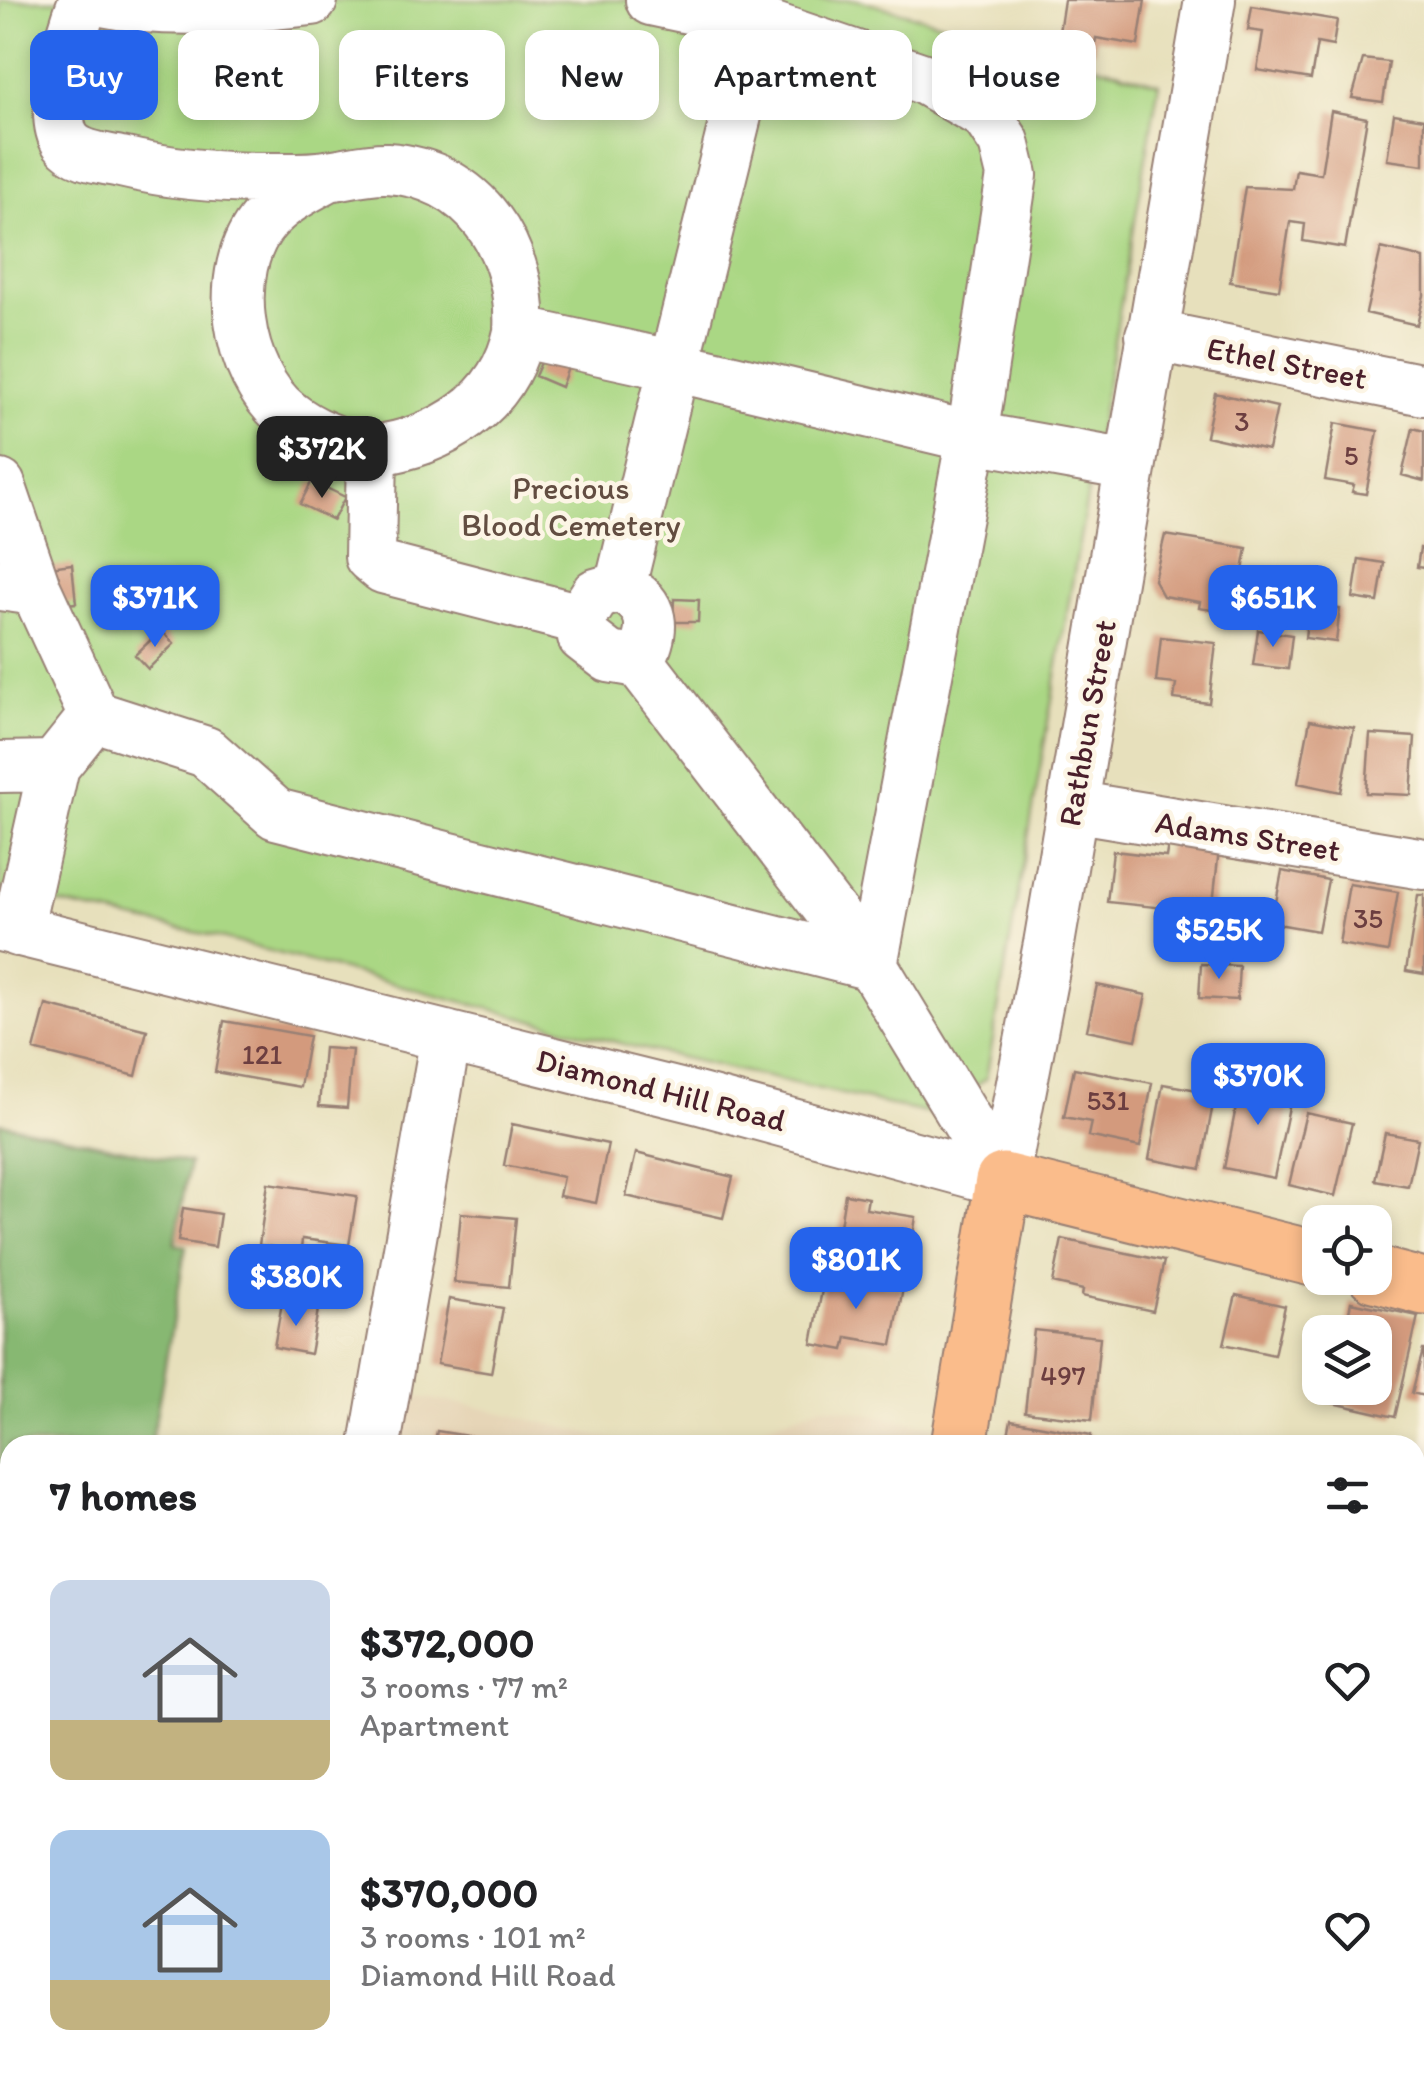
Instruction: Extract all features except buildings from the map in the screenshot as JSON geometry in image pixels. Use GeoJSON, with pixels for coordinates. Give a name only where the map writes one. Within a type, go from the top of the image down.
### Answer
{"type":"FeatureCollection","features":[{"type":"Feature","properties":{"kind":"main road","name":"Diamond Hill Road"},"geometry":{"type":"LineString","coordinates":[[1004,1181],[1302,1256]]}},
{"type":"Feature","properties":{"kind":"main road","name":"Rathbun Street"},"geometry":{"type":"LineString","coordinates":[[961,1435],[1004,1181]]}},
{"type":"Feature","properties":{"kind":"main road"},"geometry":{"type":"LineString","coordinates":[[1392,1278],[1424,1286]]}},
{"type":"Feature","properties":{"kind":"street"},"geometry":{"type":"LineString","coordinates":[[84,0],[71,33],[59,125],[66,141],[82,153],[136,166],[212,174],[328,176],[357,169],[388,168],[422,173],[454,186],[480,208],[504,245],[514,280],[519,332],[514,356],[476,409],[415,445],[372,451],[342,444],[286,414],[250,357],[240,323],[239,290],[247,251],[262,222],[288,198],[328,176]]}},
{"type":"Feature","properties":{"kind":"street"},"geometry":{"type":"LineString","coordinates":[[97,0],[136,8],[207,10],[312,0]]}},
{"type":"Feature","properties":{"kind":"street"},"geometry":{"type":"LineString","coordinates":[[651,0],[759,22],[924,79],[986,116],[1004,142],[1012,175],[972,437],[872,964]]}},
{"type":"Feature","properties":{"kind":"street","name":"Rathbun Street"},"geometry":{"type":"LineString","coordinates":[[1004,1181],[1210,0]]}},
{"type":"Feature","properties":{"kind":"street"},"geometry":{"type":"LineString","coordinates":[[620,587],[759,22]]}},
{"type":"Feature","properties":{"kind":"street"},"geometry":{"type":"LineString","coordinates":[[519,332],[972,437],[1129,464]]}},
{"type":"Feature","properties":{"kind":"street","name":"Ethel Street"},"geometry":{"type":"LineString","coordinates":[[1150,335],[1424,390]]}},
{"type":"Feature","properties":{"kind":"street"},"geometry":{"type":"LineString","coordinates":[[372,451],[370,557],[383,568],[580,620]]}},
{"type":"Feature","properties":{"kind":"street"},"geometry":{"type":"LineString","coordinates":[[0,485],[18,588],[94,716],[206,752],[276,814],[872,964]]}},
{"type":"Feature","properties":{"kind":"street"},"geometry":{"type":"LineString","coordinates":[[639,662],[652,625],[637,595],[620,587],[596,594],[585,605],[580,620],[583,637],[609,657],[639,662],[872,964],[1004,1181]]}},
{"type":"Feature","properties":{"kind":"street"},"geometry":{"type":"LineString","coordinates":[[8,929],[54,766],[94,716]]}},
{"type":"Feature","properties":{"kind":"street"},"geometry":{"type":"LineString","coordinates":[[0,767],[54,766]]}},
{"type":"Feature","properties":{"kind":"street","name":"Adams Street"},"geometry":{"type":"LineString","coordinates":[[1072,806],[1424,864]]}},
{"type":"Feature","properties":{"kind":"street","name":"Diamond Hill Road"},"geometry":{"type":"LineString","coordinates":[[8,929],[446,1036],[1004,1181]]}},
{"type":"Feature","properties":{"kind":"street"},"geometry":{"type":"LineString","coordinates":[[377,1435],[446,1036]]}},
{"type":"Feature","properties":{"kind":"shaded area"},"geometry":{"type":"Polygon","coordinates":[[[384,1391],[478,1407],[595,1435],[376,1435],[384,1391]]]}},
{"type":"Feature","properties":{"kind":"shaded area"},"geometry":{"type":"Polygon","coordinates":[[[823,1405],[970,1433],[749,1435],[751,1431],[823,1405]]]}},
{"type":"Feature","properties":{"kind":"green space","name":"Precious Blood Cemetery"},"geometry":{"type":"Polygon","coordinates":[[[0,0],[858,0],[967,30],[932,30],[932,120],[1096,120],[1096,66],[1159,83],[986,1079],[934,1115],[635,1047],[213,936],[0,891],[0,0]]]}},
{"type":"Feature","properties":{"kind":"green space"},"geometry":{"type":"Polygon","coordinates":[[[0,1123],[189,1163],[175,1244],[186,1246],[153,1435],[0,1435],[0,1123]]]}}]}
